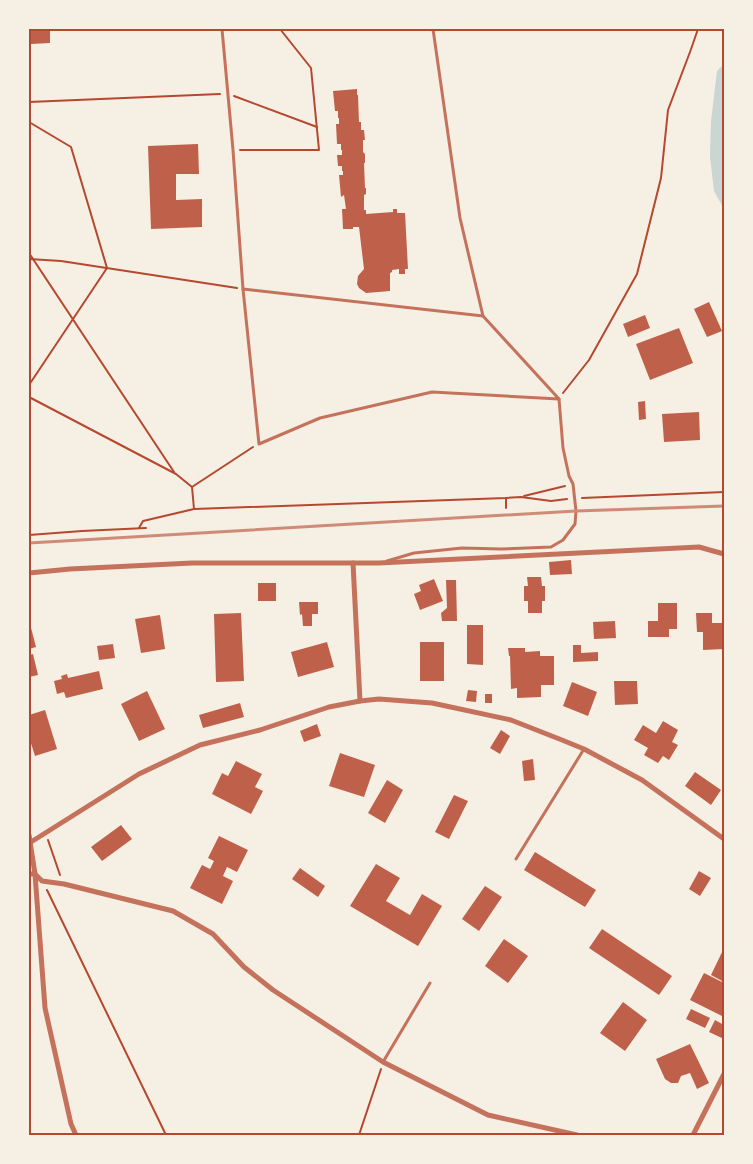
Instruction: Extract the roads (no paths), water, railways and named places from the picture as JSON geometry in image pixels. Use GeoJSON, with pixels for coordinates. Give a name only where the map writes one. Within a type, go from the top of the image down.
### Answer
{"type":"FeatureCollection","features":[{"type":"Feature","properties":{"kind":"street"},"geometry":{"type":"LineString","coordinates":[[29,573],[192,563],[379,563],[699,547],[724,554]]}},
{"type":"Feature","properties":{"kind":"street"},"geometry":{"type":"LineString","coordinates":[[353,563],[360,701]]}},
{"type":"Feature","properties":{"kind":"street"},"geometry":{"type":"LineString","coordinates":[[30,842],[139,774],[200,745],[260,730],[329,707],[379,699],[432,703],[511,720],[584,749],[642,780],[724,839]]}},
{"type":"Feature","properties":{"kind":"street"},"geometry":{"type":"LineString","coordinates":[[29,835],[45,1008],[71,1124],[76,1135]]}},
{"type":"Feature","properties":{"kind":"street"},"geometry":{"type":"LineString","coordinates":[[32,874],[42,881],[64,884],[173,911],[213,934],[244,967],[273,990],[383,1062],[488,1115],[577,1135]]}},
{"type":"Feature","properties":{"kind":"street"},"geometry":{"type":"LineString","coordinates":[[693,1135],[724,1074]]}},
{"type":"Feature","properties":{"kind":"lane"},"geometry":{"type":"LineString","coordinates":[[222,29],[243,289],[259,444],[320,418],[432,392],[558,399]]}},
{"type":"Feature","properties":{"kind":"lane"},"geometry":{"type":"LineString","coordinates":[[379,563],[414,553],[462,548],[501,549],[551,546],[563,540],[575,524],[576,499],[563,448],[558,399],[483,316],[460,218],[434,29]]}},
{"type":"Feature","properties":{"kind":"lane"},"geometry":{"type":"LineString","coordinates":[[243,289],[483,316]]}},
{"type":"Feature","properties":{"kind":"lane"},"geometry":{"type":"LineString","coordinates":[[516,859],[584,749]]}},
{"type":"Feature","properties":{"kind":"lane"},"geometry":{"type":"LineString","coordinates":[[383,1062],[430,983]]}},
{"type":"Feature","properties":{"kind":"railway"},"geometry":{"type":"LineString","coordinates":[[29,543],[576,511],[724,506]]}}]}
